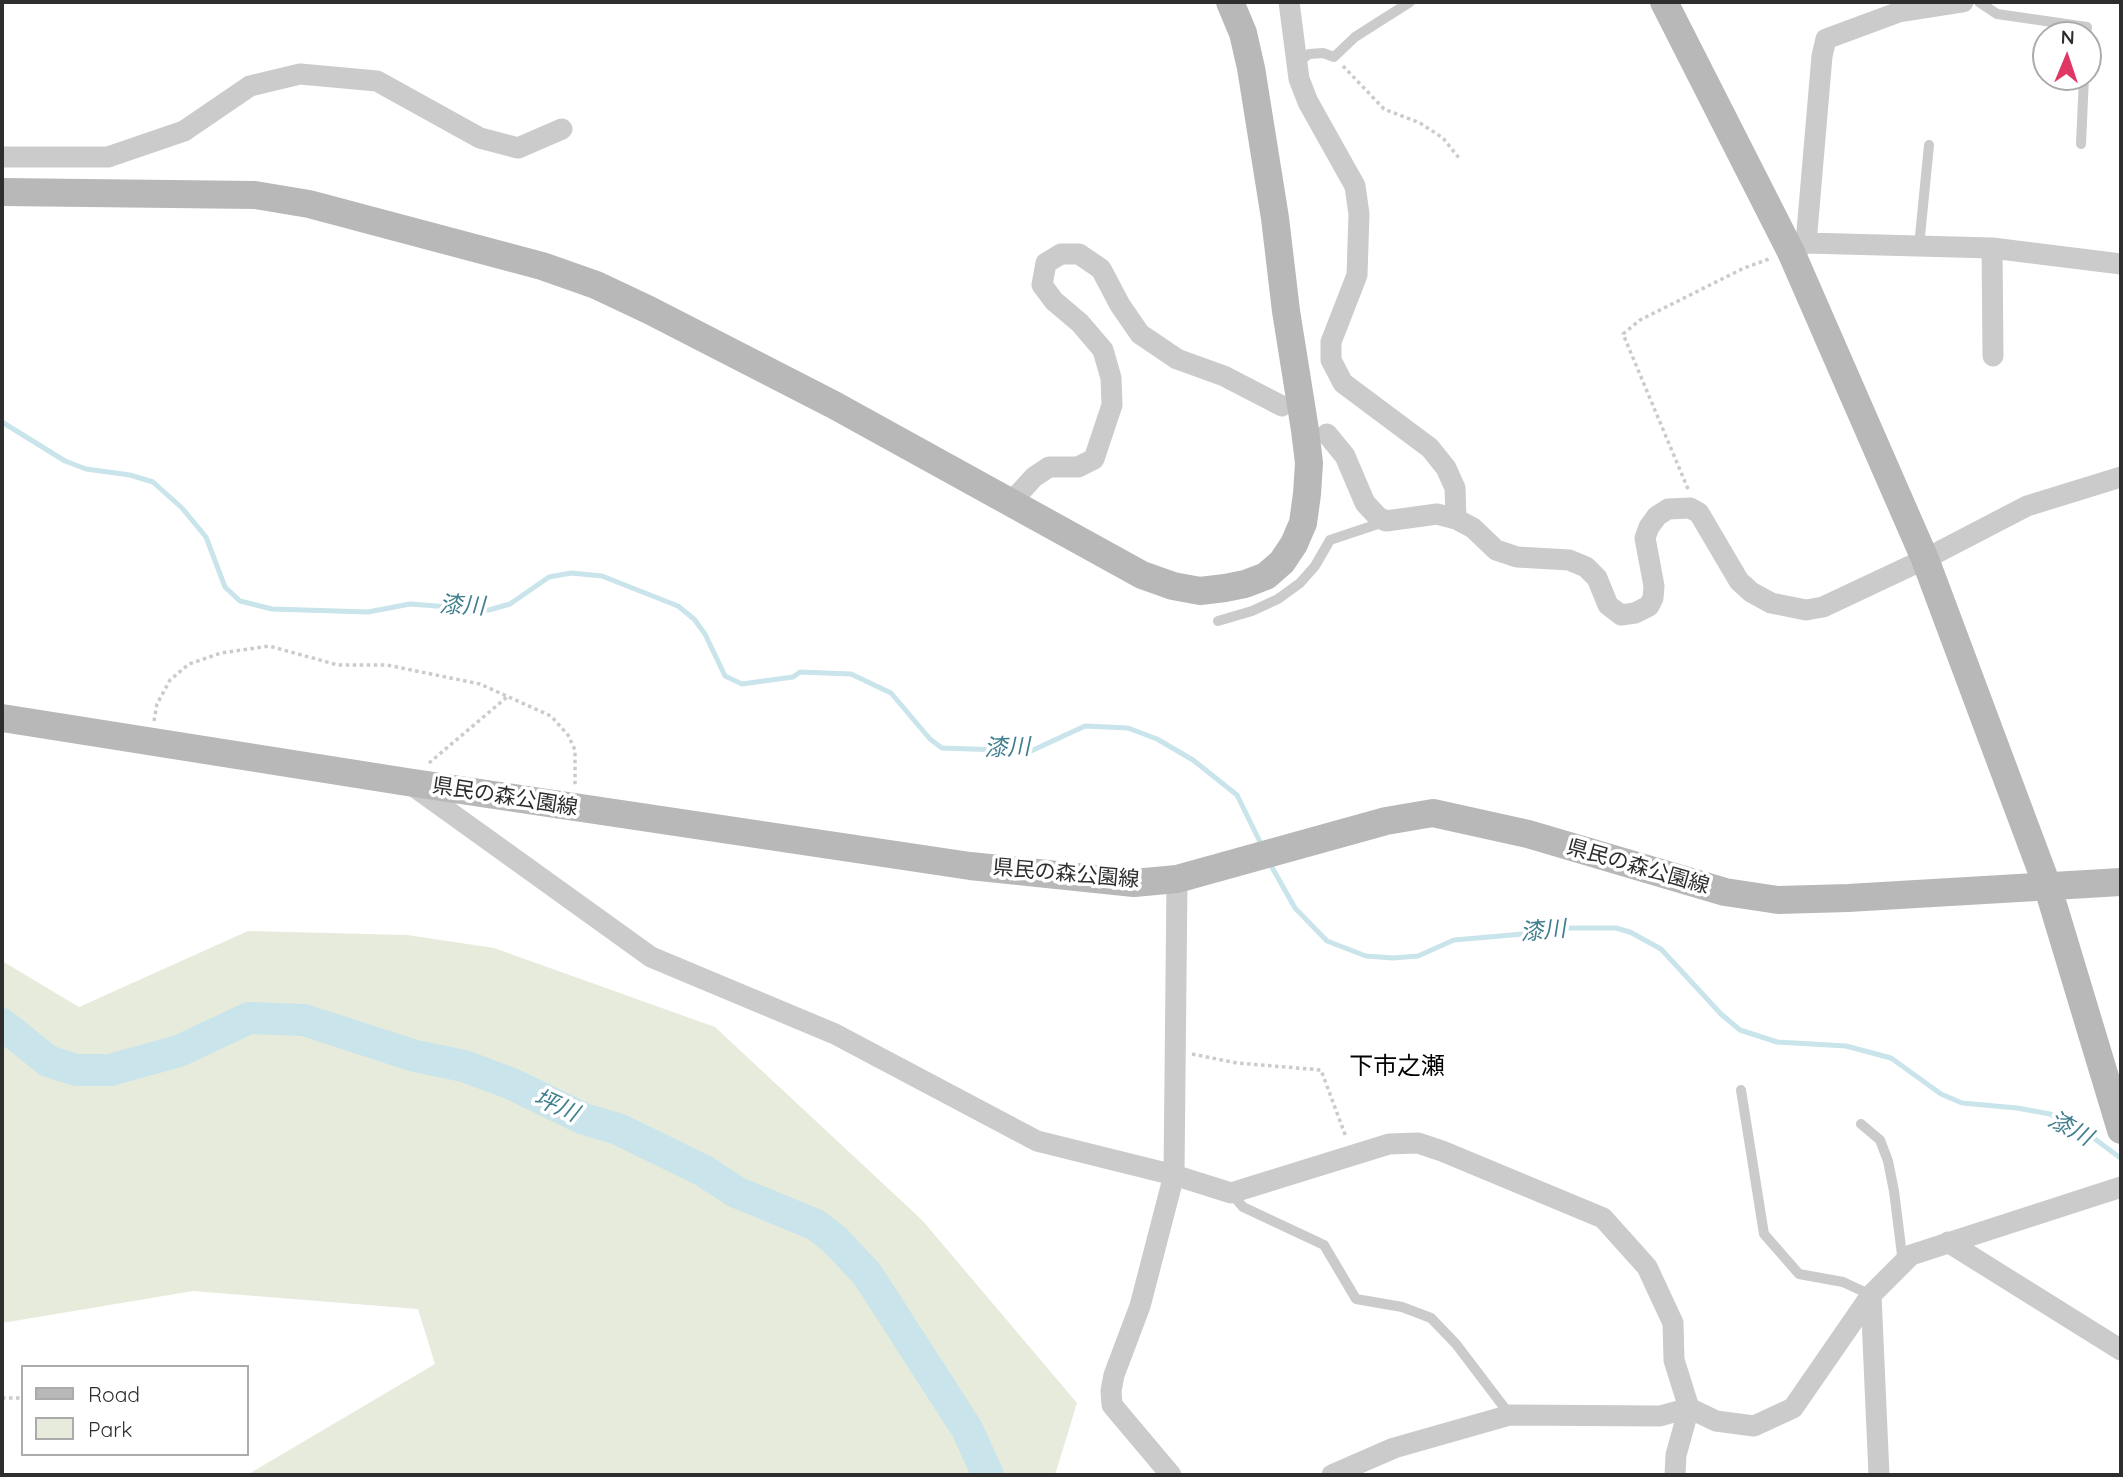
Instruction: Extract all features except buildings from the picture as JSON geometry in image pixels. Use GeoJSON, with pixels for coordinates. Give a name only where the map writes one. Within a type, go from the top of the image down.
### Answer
{"type":"FeatureCollection","features":[{"type":"Feature","properties":{"kind":"street"},"geometry":{"type":"LineString","coordinates":[[2,192],[255,195],[309,204],[542,266],[596,285],[649,310],[834,405],[1142,575],[1173,586],[1200,591],[1245,584],[1266,576],[1282,562],[1303,523],[1309,463],[1286,311],[1276,218],[1251,68],[1243,33],[1230,2]]}},
{"type":"Feature","properties":{"kind":"street"},"geometry":{"type":"LineString","coordinates":[[1289,2],[1299,79],[1308,102],[1355,186],[1359,214],[1357,275],[1331,342],[1331,360],[1343,383],[1430,448],[1446,468],[1455,488],[1456,519]]}},
{"type":"Feature","properties":{"kind":"street"},"geometry":{"type":"LineString","coordinates":[[1664,2],[1799,248],[1925,559],[2048,888],[2121,1130]]}},
{"type":"Feature","properties":{"kind":"street"},"geometry":{"type":"LineString","coordinates":[[1799,248],[1826,39],[1899,12],[1963,2]]}},
{"type":"Feature","properties":{"kind":"street"},"geometry":{"type":"LineString","coordinates":[[2,157],[108,157],[184,131],[250,86],[300,74],[377,81],[480,138],[517,148],[562,129]]}},
{"type":"Feature","properties":{"kind":"street"},"geometry":{"type":"LineString","coordinates":[[1799,248],[1992,248],[2121,264]]}},
{"type":"Feature","properties":{"kind":"street"},"geometry":{"type":"LineString","coordinates":[[1992,248],[1993,356]]}},
{"type":"Feature","properties":{"kind":"street"},"geometry":{"type":"LineString","coordinates":[[1012,501],[1034,477],[1049,467],[1077,467],[1094,459],[1112,405],[1111,378],[1103,350],[1080,323],[1054,301],[1042,285],[1046,262],[1061,254],[1079,254],[1101,269],[1120,305],[1140,334],[1158,347],[1177,359],[1224,376],[1282,406]]}},
{"type":"Feature","properties":{"kind":"street"},"geometry":{"type":"LineString","coordinates":[[1327,434],[1349,463],[1365,503],[1378,517],[1387,522],[1428,514],[1456,519],[1473,528],[1496,550],[1517,557],[1569,560],[1586,567],[1597,578],[1608,605],[1621,615],[1649,607],[1653,598],[1654,586],[1646,538],[1649,527],[1657,516],[1668,509],[1690,508],[1699,513],[1739,581],[1751,592],[1770,603],[1806,610],[1823,607],[1925,559],[2027,506],[2121,477]]}},
{"type":"Feature","properties":{"kind":"street","name":"県民の森公園線"},"geometry":{"type":"LineString","coordinates":[[2,718],[970,866],[1134,883],[1190,875],[1386,821],[1433,813],[1528,834],[1726,892],[1778,900],[2121,883]]}},
{"type":"Feature","properties":{"kind":"street"},"geometry":{"type":"LineString","coordinates":[[407,782],[651,957],[835,1034],[1037,1141],[1174,1175],[1231,1193],[1389,1144],[1418,1143],[1603,1218],[1647,1267],[1673,1322],[1674,1360],[1689,1408],[1676,1455],[1675,1475]]}},
{"type":"Feature","properties":{"kind":"street"},"geometry":{"type":"LineString","coordinates":[[1171,1475],[1112,1405],[1111,1391],[1114,1375],[1140,1306],[1174,1175],[1175,1051],[1190,875]]}},
{"type":"Feature","properties":{"kind":"street"},"geometry":{"type":"LineString","coordinates":[[1332,1475],[1394,1448],[1510,1415],[1660,1416],[1689,1408],[1716,1421],[1754,1426],[1793,1408],[1871,1295],[1911,1255],[2121,1187]]}},
{"type":"Feature","properties":{"kind":"street"},"geometry":{"type":"LineString","coordinates":[[1948,1242],[2121,1350]]}},
{"type":"Feature","properties":{"kind":"street"},"geometry":{"type":"LineString","coordinates":[[1871,1295],[1879,1475]]}},
{"type":"Feature","properties":{"kind":"lane"},"geometry":{"type":"LineString","coordinates":[[1297,63],[1310,54],[1323,53],[1334,57],[1355,37],[1410,2]]}},
{"type":"Feature","properties":{"kind":"lane"},"geometry":{"type":"LineString","coordinates":[[1979,2],[1997,14],[2045,21]]}},
{"type":"Feature","properties":{"kind":"lane"},"geometry":{"type":"LineString","coordinates":[[2081,144],[2083,91]]}},
{"type":"Feature","properties":{"kind":"lane"},"geometry":{"type":"LineString","coordinates":[[1919,246],[1929,145]]}},
{"type":"Feature","properties":{"kind":"lane"},"geometry":{"type":"LineString","coordinates":[[1218,621],[1279,599],[1300,583],[1315,566],[1330,540],[1387,522]]}},
{"type":"Feature","properties":{"kind":"lane"},"geometry":{"type":"LineString","coordinates":[[1741,1090],[1763,1234],[1799,1274],[1843,1282],[1871,1295]]}},
{"type":"Feature","properties":{"kind":"lane"},"geometry":{"type":"LineString","coordinates":[[1861,1124],[1880,1140],[1888,1161],[1895,1191],[1903,1263]]}},
{"type":"Feature","properties":{"kind":"lane"},"geometry":{"type":"LineString","coordinates":[[1231,1193],[1243,1207],[1324,1245],[1356,1298],[1402,1307],[1431,1318],[1456,1344],[1510,1415]]}},
{"type":"Feature","properties":{"kind":"path"},"geometry":{"type":"LineString","coordinates":[[1334,57],[1384,108],[1420,123],[1443,138],[1459,158]]}},
{"type":"Feature","properties":{"kind":"path"},"geometry":{"type":"LineString","coordinates":[[1699,513],[1623,334],[1640,320],[1744,268],[1799,248]]}},
{"type":"Feature","properties":{"kind":"path"},"geometry":{"type":"LineString","coordinates":[[151,741],[157,704],[170,680],[189,664],[221,653],[269,646],[338,665],[387,665],[480,684],[551,716],[568,735],[575,750],[575,807]]}},
{"type":"Feature","properties":{"kind":"path"},"geometry":{"type":"LineString","coordinates":[[407,782],[507,697]]}},
{"type":"Feature","properties":{"kind":"path"},"geometry":{"type":"LineString","coordinates":[[1175,1051],[1237,1063],[1321,1070],[1352,1156]]}},
{"type":"Feature","properties":{"kind":"path"},"geometry":{"type":"LineString","coordinates":[[2,1398],[21,1398]]}},
{"type":"Feature","properties":{"kind":"green space"},"geometry":{"type":"Polygon","coordinates":[[[248,931],[407,935],[494,948],[715,1027],[922,1220],[1077,1403],[1055,1475],[247,1475],[435,1364],[418,1309],[193,1291],[2,1323],[2,961],[79,1007],[248,931]]]}},
{"type":"Feature","properties":{"kind":"waterway","name":"漆川"},"geometry":{"type":"LineString","coordinates":[[2,422],[65,461],[86,469],[130,475],[153,482],[182,508],[206,537],[225,587],[240,601],[272,609],[368,612],[410,604],[489,610],[510,604],[549,577],[571,573],[602,576],[678,606],[694,619],[705,634],[725,676],[742,684],[793,677],[800,672],[851,674],[891,693],[930,739],[942,748],[1031,751],[1085,726],[1128,728],[1157,739],[1193,760],[1237,795],[1262,846]]}},
{"type":"Feature","properties":{"kind":"waterway","name":"漆川"},"geometry":{"type":"LineString","coordinates":[[1269,862],[1295,908],[1327,941],[1366,956],[1418,956],[1454,940],[1564,928],[1616,928],[1630,932],[1661,949],[1721,1014],[1740,1030],[1777,1042],[1846,1046],[1891,1058],[1941,1094],[1962,1103],[2050,1114],[2095,1139],[2119,1157]]}},
{"type":"Feature","properties":{"kind":"waterway","name":"坪川"},"geometry":{"type":"LineString","coordinates":[[2,1024],[48,1061],[76,1070],[110,1070],[179,1051],[249,1018],[304,1020],[415,1056],[464,1066],[512,1084],[584,1119],[618,1129],[704,1171],[736,1192],[816,1225],[835,1240],[867,1274],[967,1429],[988,1475]]}},
{"type":"Feature","properties":{"kind":"district","name":"下市之瀬"},"geometry":{"type":"Point","coordinates":[1397,1067]}}]}
